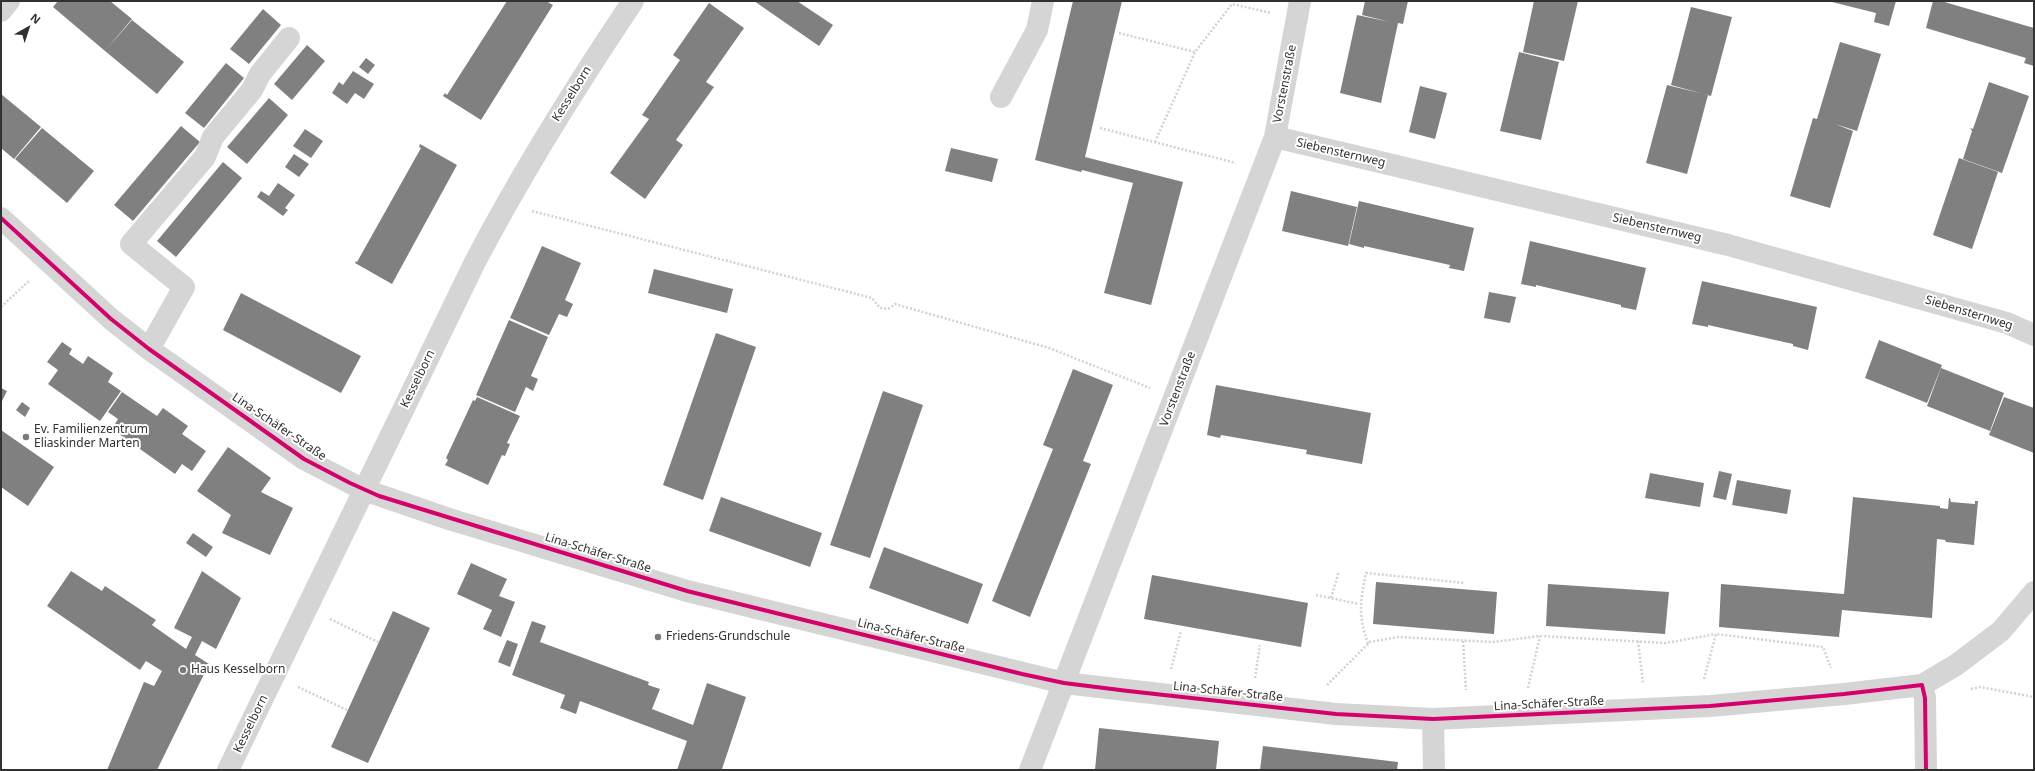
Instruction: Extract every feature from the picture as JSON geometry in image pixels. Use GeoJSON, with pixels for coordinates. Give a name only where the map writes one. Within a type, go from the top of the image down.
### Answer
{"type":"FeatureCollection","features":[{"type":"Feature","properties":{"kind":"street"},"geometry":{"type":"LineString","coordinates":[[1,11],[9,1]]}},
{"type":"Feature","properties":{"kind":"street","name":"Kesselborn"},"geometry":{"type":"LineString","coordinates":[[228,770],[475,262],[506,204],[550,128],[633,1]]}},
{"type":"Feature","properties":{"kind":"street"},"geometry":{"type":"LineString","coordinates":[[1001,97],[1038,30],[1043,1]]}},
{"type":"Feature","properties":{"kind":"street","name":"Vorstenstraße"},"geometry":{"type":"LineString","coordinates":[[1030,770],[1175,398],[1274,137],[1300,1]]}},
{"type":"Feature","properties":{"kind":"street"},"geometry":{"type":"LineString","coordinates":[[150,349],[184,287],[131,244],[205,157],[213,137],[252,90],[260,74],[289,38]]}},
{"type":"Feature","properties":{"kind":"street","name":"Siebensternweg"},"geometry":{"type":"LineString","coordinates":[[1274,137],[1728,245],[2007,324],[2034,335]]}},
{"type":"Feature","properties":{"kind":"street","name":"Lina-Schäfer-Straße"},"geometry":{"type":"LineString","coordinates":[[1,218],[111,319],[150,349],[304,459],[364,490],[449,519],[687,591],[1064,683],[1328,713],[1433,719],[1710,706],[1844,694],[1922,685],[1956,665],[2001,631],[2034,592]]}},
{"type":"Feature","properties":{"kind":"street"},"geometry":{"type":"LineString","coordinates":[[1922,685],[1925,698],[1926,770]]}},
{"type":"Feature","properties":{"kind":"street"},"geometry":{"type":"LineString","coordinates":[[1433,719],[1434,770]]}},
{"type":"Feature","properties":{"kind":"path"},"geometry":{"type":"LineString","coordinates":[[1155,142],[1195,52],[1232,4],[1276,14]]}},
{"type":"Feature","properties":{"kind":"path"},"geometry":{"type":"LineString","coordinates":[[1119,34],[1195,52]]}},
{"type":"Feature","properties":{"kind":"path"},"geometry":{"type":"LineString","coordinates":[[1100,128],[1243,164]]}},
{"type":"Feature","properties":{"kind":"path"},"geometry":{"type":"LineString","coordinates":[[506,204],[872,298],[880,308],[888,309],[895,304],[1005,335],[1049,348],[1175,398]]}},
{"type":"Feature","properties":{"kind":"path"},"geometry":{"type":"LineString","coordinates":[[1,307],[31,279]]}},
{"type":"Feature","properties":{"kind":"path"},"geometry":{"type":"LineString","coordinates":[[1331,598],[1339,571]]}},
{"type":"Feature","properties":{"kind":"path"},"geometry":{"type":"LineString","coordinates":[[1368,644],[1361,624],[1360,604],[1366,573],[1465,583]]}},
{"type":"Feature","properties":{"kind":"path"},"geometry":{"type":"LineString","coordinates":[[1316,595],[1360,604]]}},
{"type":"Feature","properties":{"kind":"path"},"geometry":{"type":"LineString","coordinates":[[330,618],[378,642]]}},
{"type":"Feature","properties":{"kind":"path"},"geometry":{"type":"LineString","coordinates":[[1170,670],[1181,631]]}},
{"type":"Feature","properties":{"kind":"path"},"geometry":{"type":"LineString","coordinates":[[1326,686],[1370,642],[1398,637],[1492,642],[1540,636],[1666,643],[1716,634],[1823,647],[1833,675]]}},
{"type":"Feature","properties":{"kind":"path"},"geometry":{"type":"LineString","coordinates":[[1704,680],[1716,634]]}},
{"type":"Feature","properties":{"kind":"path"},"geometry":{"type":"LineString","coordinates":[[1527,690],[1540,636]]}},
{"type":"Feature","properties":{"kind":"path"},"geometry":{"type":"LineString","coordinates":[[1463,641],[1466,693]]}},
{"type":"Feature","properties":{"kind":"path"},"geometry":{"type":"LineString","coordinates":[[1638,641],[1644,684]]}},
{"type":"Feature","properties":{"kind":"path"},"geometry":{"type":"LineString","coordinates":[[1256,678],[1260,645]]}},
{"type":"Feature","properties":{"kind":"path"},"geometry":{"type":"LineString","coordinates":[[298,687],[347,710]]}},
{"type":"Feature","properties":{"kind":"path"},"geometry":{"type":"LineString","coordinates":[[1964,690],[1980,687],[2034,697]]}},
{"type":"Feature","properties":{"kind":"building"},"geometry":{"type":"Polygon","coordinates":[[[58,1],[110,1],[132,19],[105,51],[53,7],[58,1]]]}},
{"type":"Feature","properties":{"kind":"building"},"geometry":{"type":"Polygon","coordinates":[[[507,1],[546,1],[553,5],[481,120],[443,96],[445,93],[447,95],[507,1]]]}},
{"type":"Feature","properties":{"kind":"building"},"geometry":{"type":"Polygon","coordinates":[[[754,1],[797,1],[833,25],[819,46],[754,1]]]}},
{"type":"Feature","properties":{"kind":"building"},"geometry":{"type":"Polygon","coordinates":[[[1073,1],[1122,1],[1085,157],[1183,182],[1151,305],[1104,293],[1133,183],[1035,160],[1073,1]]]}},
{"type":"Feature","properties":{"kind":"building"},"geometry":{"type":"Polygon","coordinates":[[[1365,1],[1408,1],[1403,24],[1398,23],[1381,103],[1340,93],[1357,15],[1390,22],[1362,15],[1365,1]]]}},
{"type":"Feature","properties":{"kind":"building"},"geometry":{"type":"Polygon","coordinates":[[[1534,1],[1578,1],[1564,61],[1523,52],[1534,1]]]}},
{"type":"Feature","properties":{"kind":"building"},"geometry":{"type":"Polygon","coordinates":[[[1896,1],[1889,26],[1874,22],[1876,13],[1832,2],[1896,1]]]}},
{"type":"Feature","properties":{"kind":"building"},"geometry":{"type":"Polygon","coordinates":[[[1933,1],[1941,1],[2034,28],[2034,66],[2024,63],[2026,58],[1926,28],[1933,1]]]}},
{"type":"Feature","properties":{"kind":"building"},"geometry":{"type":"Polygon","coordinates":[[[709,3],[744,28],[706,82],[714,87],[676,140],[683,145],[645,199],[610,173],[649,119],[642,115],[680,60],[673,55],[709,3]]]}},
{"type":"Feature","properties":{"kind":"building"},"geometry":{"type":"Polygon","coordinates":[[[1691,7],[1732,17],[1711,96],[1671,85],[1691,7]]]}},
{"type":"Feature","properties":{"kind":"building"},"geometry":{"type":"Polygon","coordinates":[[[263,9],[281,25],[249,64],[230,49],[263,9]]]}},
{"type":"Feature","properties":{"kind":"building"},"geometry":{"type":"Polygon","coordinates":[[[132,20],[184,62],[157,94],[105,51],[132,20]]]}},
{"type":"Feature","properties":{"kind":"building"},"geometry":{"type":"Polygon","coordinates":[[[1840,42],[1881,54],[1857,131],[1835,124],[1853,131],[1830,208],[1790,196],[1813,118],[1817,119],[1840,42]]]}},
{"type":"Feature","properties":{"kind":"building"},"geometry":{"type":"Polygon","coordinates":[[[307,45],[325,61],[292,100],[274,84],[307,45]]]}},
{"type":"Feature","properties":{"kind":"building"},"geometry":{"type":"Polygon","coordinates":[[[1519,52],[1559,62],[1541,140],[1500,131],[1519,52]]]}},
{"type":"Feature","properties":{"kind":"building"},"geometry":{"type":"Polygon","coordinates":[[[366,58],[375,65],[368,74],[359,67],[366,58]]]}},
{"type":"Feature","properties":{"kind":"building"},"geometry":{"type":"Polygon","coordinates":[[[226,63],[244,78],[204,128],[185,113],[226,63]]]}},
{"type":"Feature","properties":{"kind":"building"},"geometry":{"type":"Polygon","coordinates":[[[353,71],[374,84],[364,99],[355,93],[347,104],[332,93],[339,82],[343,85],[353,71]]]}},
{"type":"Feature","properties":{"kind":"building"},"geometry":{"type":"Polygon","coordinates":[[[1989,82],[2029,96],[2002,173],[1963,159],[1972,131],[1970,128],[1973,129],[1989,82]]]}},
{"type":"Feature","properties":{"kind":"building"},"geometry":{"type":"Polygon","coordinates":[[[1667,85],[1708,95],[1687,174],[1646,163],[1667,85]]]}},
{"type":"Feature","properties":{"kind":"building"},"geometry":{"type":"Polygon","coordinates":[[[1420,86],[1447,93],[1435,139],[1409,132],[1420,86]]]}},
{"type":"Feature","properties":{"kind":"building"},"geometry":{"type":"Polygon","coordinates":[[[1,94],[41,127],[14,159],[1,148],[1,94]]]}},
{"type":"Feature","properties":{"kind":"building"},"geometry":{"type":"Polygon","coordinates":[[[269,98],[288,115],[247,164],[227,147],[269,98]]]}},
{"type":"Feature","properties":{"kind":"building"},"geometry":{"type":"Polygon","coordinates":[[[181,126],[200,142],[133,221],[114,205],[181,126]]]}},
{"type":"Feature","properties":{"kind":"building"},"geometry":{"type":"Polygon","coordinates":[[[42,128],[94,171],[67,203],[15,159],[42,128]]]}},
{"type":"Feature","properties":{"kind":"building"},"geometry":{"type":"Polygon","coordinates":[[[305,129],[323,141],[311,158],[293,146],[305,129]]]}},
{"type":"Feature","properties":{"kind":"building"},"geometry":{"type":"Polygon","coordinates":[[[420,144],[457,165],[392,284],[355,263],[356,261],[357,262],[421,148],[419,147],[420,144]]]}},
{"type":"Feature","properties":{"kind":"building"},"geometry":{"type":"Polygon","coordinates":[[[951,148],[998,159],[992,182],[945,171],[951,148]]]}},
{"type":"Feature","properties":{"kind":"building"},"geometry":{"type":"Polygon","coordinates":[[[294,154],[309,164],[299,177],[285,167],[294,154]]]}},
{"type":"Feature","properties":{"kind":"building"},"geometry":{"type":"Polygon","coordinates":[[[1959,158],[1998,172],[1972,249],[1933,235],[1959,158]]]}},
{"type":"Feature","properties":{"kind":"building"},"geometry":{"type":"Polygon","coordinates":[[[223,162],[242,178],[176,257],[157,241],[223,162]]]}},
{"type":"Feature","properties":{"kind":"building"},"geometry":{"type":"Polygon","coordinates":[[[278,183],[295,195],[285,208],[288,210],[283,216],[257,197],[261,191],[269,196],[278,183]]]}},
{"type":"Feature","properties":{"kind":"building"},"geometry":{"type":"Polygon","coordinates":[[[1291,191],[1357,207],[1348,246],[1282,231],[1291,191]]]}},
{"type":"Feature","properties":{"kind":"building"},"geometry":{"type":"Polygon","coordinates":[[[1359,201],[1474,228],[1464,271],[1449,268],[1450,265],[1349,244],[1359,201]]]}},
{"type":"Feature","properties":{"kind":"building"},"geometry":{"type":"Polygon","coordinates":[[[1530,241],[1646,268],[1636,310],[1621,307],[1621,305],[1536,285],[1536,287],[1521,284],[1530,241]]]}},
{"type":"Feature","properties":{"kind":"building"},"geometry":{"type":"Polygon","coordinates":[[[542,246],[581,263],[565,300],[573,304],[567,317],[559,314],[549,335],[510,318],[542,246]]]}},
{"type":"Feature","properties":{"kind":"building"},"geometry":{"type":"Polygon","coordinates":[[[654,269],[733,289],[727,313],[648,293],[654,269]]]}},
{"type":"Feature","properties":{"kind":"building"},"geometry":{"type":"Polygon","coordinates":[[[1702,281],[1817,307],[1808,350],[1793,346],[1793,344],[1708,325],[1708,327],[1692,324],[1702,281]]]}},
{"type":"Feature","properties":{"kind":"building"},"geometry":{"type":"Polygon","coordinates":[[[1489,292],[1516,297],[1510,323],[1484,318],[1489,292]]]}},
{"type":"Feature","properties":{"kind":"building"},"geometry":{"type":"Polygon","coordinates":[[[241,293],[361,356],[341,393],[223,330],[241,293]]]}},
{"type":"Feature","properties":{"kind":"building"},"geometry":{"type":"Polygon","coordinates":[[[509,320],[548,337],[531,376],[538,379],[533,391],[526,387],[515,412],[476,395],[509,320]]]}},
{"type":"Feature","properties":{"kind":"building"},"geometry":{"type":"Polygon","coordinates":[[[716,333],[756,347],[703,500],[663,485],[716,333]]]}},
{"type":"Feature","properties":{"kind":"building"},"geometry":{"type":"Polygon","coordinates":[[[1879,340],[1942,365],[1927,403],[1865,378],[1879,340]]]}},
{"type":"Feature","properties":{"kind":"building"},"geometry":{"type":"Polygon","coordinates":[[[62,342],[72,349],[69,354],[83,364],[88,356],[113,373],[108,382],[121,391],[100,421],[48,384],[58,370],[47,362],[62,342]]]}},
{"type":"Feature","properties":{"kind":"building"},"geometry":{"type":"Polygon","coordinates":[[[1941,368],[2004,393],[1990,431],[1927,406],[1941,368]]]}},
{"type":"Feature","properties":{"kind":"building"},"geometry":{"type":"Polygon","coordinates":[[[1073,369],[1113,385],[1083,461],[1091,464],[1030,617],[992,601],[1053,449],[1043,445],[1073,369]]]}},
{"type":"Feature","properties":{"kind":"building"},"geometry":{"type":"Polygon","coordinates":[[[1216,385],[1371,413],[1362,464],[1306,454],[1307,450],[1221,435],[1220,438],[1207,435],[1216,385]]]}},
{"type":"Feature","properties":{"kind":"building"},"geometry":{"type":"Polygon","coordinates":[[[1,388],[7,391],[1,403],[1,388]]]}},
{"type":"Feature","properties":{"kind":"building"},"geometry":{"type":"Polygon","coordinates":[[[883,391],[923,405],[870,558],[830,545],[883,391]]]}},
{"type":"Feature","properties":{"kind":"building"},"geometry":{"type":"Polygon","coordinates":[[[122,392],[157,416],[163,408],[188,426],[182,434],[206,451],[192,471],[182,464],[175,474],[112,429],[118,419],[108,412],[122,392]]]}},
{"type":"Feature","properties":{"kind":"building"},"geometry":{"type":"Polygon","coordinates":[[[477,397],[520,416],[507,443],[510,444],[505,456],[502,455],[488,485],[445,465],[448,460],[446,458],[473,400],[475,401],[477,397]]]}},
{"type":"Feature","properties":{"kind":"building"},"geometry":{"type":"Polygon","coordinates":[[[2004,397],[2034,408],[2034,453],[1989,435],[2004,397]]]}},
{"type":"Feature","properties":{"kind":"building"},"geometry":{"type":"Polygon","coordinates":[[[22,402],[30,408],[25,417],[16,410],[22,402]]]}},
{"type":"Feature","properties":{"kind":"building"},"geometry":{"type":"Polygon","coordinates":[[[1,430],[54,467],[28,506],[1,487],[1,430]]]}},
{"type":"Feature","properties":{"kind":"building"},"geometry":{"type":"Polygon","coordinates":[[[228,447],[271,478],[261,492],[293,508],[270,555],[222,533],[231,515],[197,491],[228,447]]]}},
{"type":"Feature","properties":{"kind":"building"},"geometry":{"type":"Polygon","coordinates":[[[1719,471],[1732,474],[1726,500],[1713,497],[1719,471]]]}},
{"type":"Feature","properties":{"kind":"building"},"geometry":{"type":"Polygon","coordinates":[[[1650,473],[1704,483],[1700,507],[1645,498],[1650,473]]]}},
{"type":"Feature","properties":{"kind":"building"},"geometry":{"type":"Polygon","coordinates":[[[1737,480],[1791,490],[1787,514],[1732,505],[1737,480]]]}},
{"type":"Feature","properties":{"kind":"building"},"geometry":{"type":"Polygon","coordinates":[[[721,497],[822,533],[810,567],[709,531],[721,497]]]}},
{"type":"Feature","properties":{"kind":"building"},"geometry":{"type":"Polygon","coordinates":[[[1853,497],[1940,506],[1940,508],[1948,509],[1949,498],[1951,502],[1975,504],[1975,501],[1978,501],[1974,545],[1946,542],[1945,540],[1937,539],[1932,618],[1842,610],[1839,637],[1719,627],[1721,584],[1844,594],[1853,497]]]}},
{"type":"Feature","properties":{"kind":"building"},"geometry":{"type":"Polygon","coordinates":[[[193,533],[213,547],[206,557],[186,543],[193,533]]]}},
{"type":"Feature","properties":{"kind":"building"},"geometry":{"type":"Polygon","coordinates":[[[884,547],[983,584],[968,624],[869,588],[884,547]]]}},
{"type":"Feature","properties":{"kind":"building"},"geometry":{"type":"Polygon","coordinates":[[[471,563],[507,579],[499,596],[515,602],[501,637],[483,629],[492,610],[457,594],[471,563]]]}},
{"type":"Feature","properties":{"kind":"building","name":"Haus Kesselborn"},"geometry":{"type":"Polygon","coordinates":[[[71,571],[102,591],[105,586],[156,620],[152,625],[186,649],[192,637],[174,628],[202,571],[241,598],[216,649],[202,641],[195,655],[209,664],[157,770],[107,770],[144,682],[154,686],[162,671],[146,661],[140,670],[47,606],[71,571]]]}},
{"type":"Feature","properties":{"kind":"building"},"geometry":{"type":"Polygon","coordinates":[[[1152,575],[1308,603],[1301,647],[1144,619],[1152,575]]]}},
{"type":"Feature","properties":{"kind":"building"},"geometry":{"type":"Polygon","coordinates":[[[1376,582],[1497,592],[1494,634],[1373,624],[1376,582]]]}},
{"type":"Feature","properties":{"kind":"building"},"geometry":{"type":"Polygon","coordinates":[[[1548,584],[1669,592],[1665,634],[1546,626],[1548,584]]]}},
{"type":"Feature","properties":{"kind":"building"},"geometry":{"type":"Polygon","coordinates":[[[393,611],[430,628],[368,763],[331,747],[393,611]]]}},
{"type":"Feature","properties":{"kind":"building"},"geometry":{"type":"Polygon","coordinates":[[[532,621],[546,626],[540,642],[649,682],[648,685],[660,689],[652,709],[693,725],[707,683],[746,697],[722,769],[726,770],[677,770],[687,741],[580,701],[576,714],[560,708],[565,695],[512,675],[532,621]]]}},
{"type":"Feature","properties":{"kind":"building"},"geometry":{"type":"Polygon","coordinates":[[[507,640],[518,644],[510,667],[498,662],[507,640]]]}},
{"type":"Feature","properties":{"kind":"building"},"geometry":{"type":"Polygon","coordinates":[[[1099,728],[1219,741],[1216,770],[1095,770],[1099,728]]]}},
{"type":"Feature","properties":{"kind":"building"},"geometry":{"type":"Polygon","coordinates":[[[1263,746],[1398,762],[1397,770],[1260,770],[1263,746]]]}},
{"type":"Feature","properties":{"kind":"cycle path"},"geometry":{"type":"LineString","coordinates":[[1,218],[111,319],[149,349],[304,459],[379,496],[687,591],[1022,674],[1064,683],[1336,714],[1433,719],[1710,706],[1844,694],[1922,685],[1925,698],[1926,770]]}},
{"type":"Feature","properties":{"kind":"place","name":"Ev. Familienzentrum Eliaskinder Marten"},"geometry":{"type":"Point","coordinates":[26,437]}},
{"type":"Feature","properties":{"kind":"place","name":"Friedens-Grundschule"},"geometry":{"type":"Point","coordinates":[658,637]}},
{"type":"Feature","properties":{"kind":"place","name":"Haus Kesselborn"},"geometry":{"type":"Point","coordinates":[183,670]}}]}
